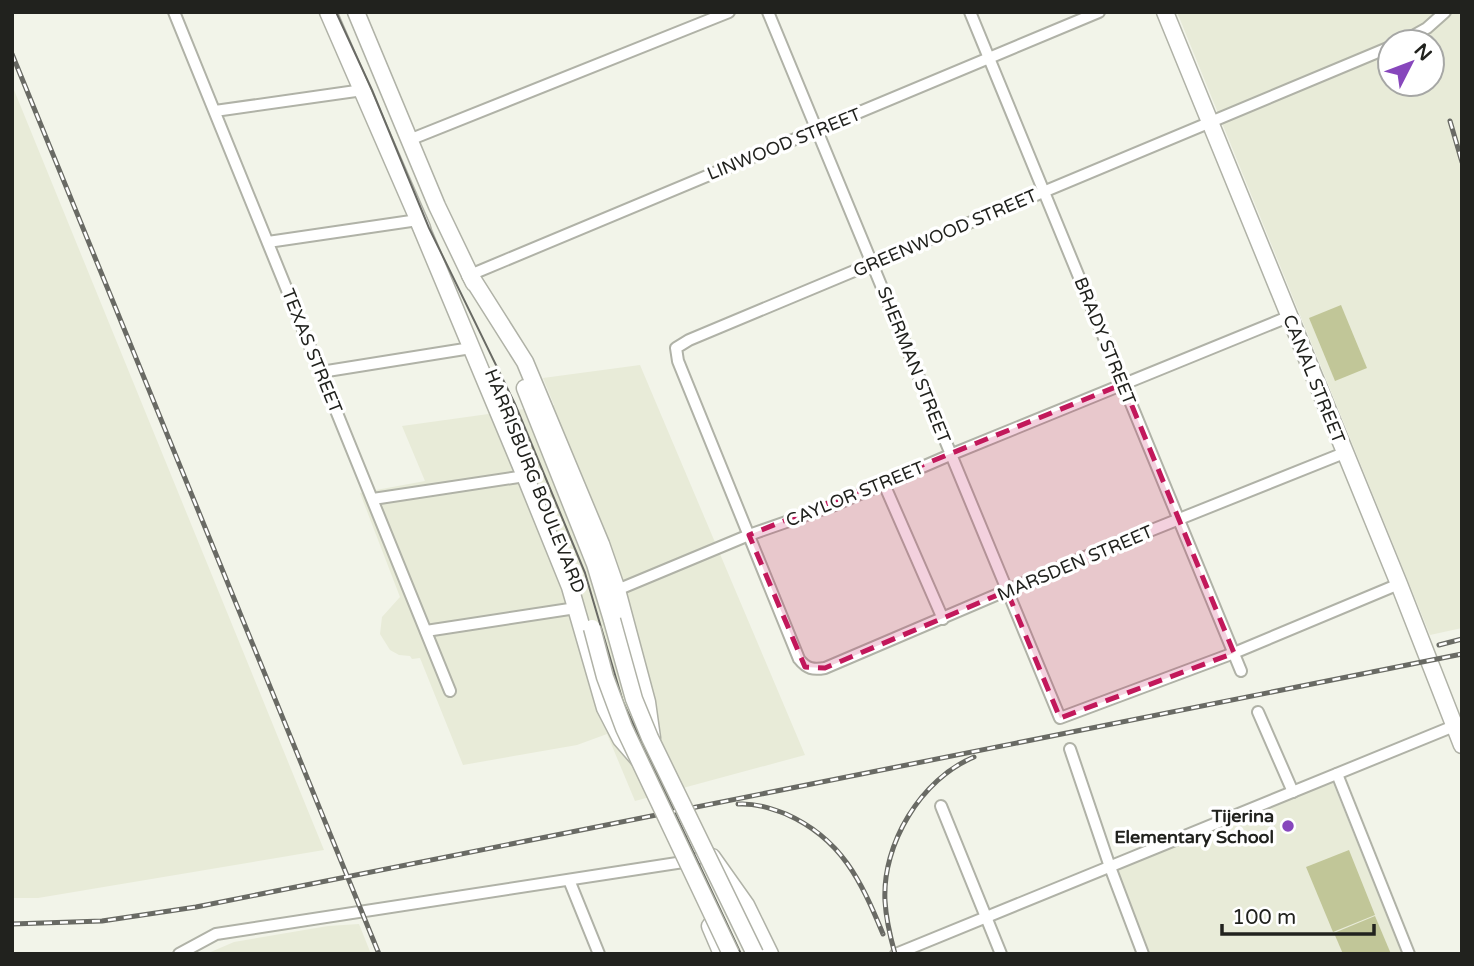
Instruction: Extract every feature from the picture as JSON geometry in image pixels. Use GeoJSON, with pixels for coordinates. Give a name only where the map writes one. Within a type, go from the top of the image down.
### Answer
{"type":"FeatureCollection","features":[{"type":"Feature","properties":{"kind":"main road","name":"HARRISBURG BOULEVARD"},"geometry":{"type":"LineString","coordinates":[[328,12],[418,220],[507,406],[576,576],[619,716],[731,954]]}},
{"type":"Feature","properties":{"kind":"main road","name":"HARRISBURG BOULEVARD"},"geometry":{"type":"LineString","coordinates":[[356,12],[437,206],[528,395],[595,564],[634,699],[650,738],[755,954]]}},
{"type":"Feature","properties":{"kind":"main road","name":"CANAL STREET"},"geometry":{"type":"LineString","coordinates":[[1165,12],[1462,745]]}},
{"type":"Feature","properties":{"kind":"main road"},"geometry":{"type":"LineString","coordinates":[[418,220],[525,476],[576,608],[605,708],[621,739],[660,784],[690,861],[700,902],[722,954]]}},
{"type":"Feature","properties":{"kind":"main road"},"geometry":{"type":"LineString","coordinates":[[470,275],[513,341],[536,386],[601,544],[617,590],[647,702],[657,753],[681,809],[689,825],[742,898],[769,954]]}},
{"type":"Feature","properties":{"kind":"main road"},"geometry":{"type":"LineString","coordinates":[[621,739],[651,727]]}},
{"type":"Feature","properties":{"kind":"street","name":"TEXAS STREET"},"geometry":{"type":"LineString","coordinates":[[174,12],[450,691]]}},
{"type":"Feature","properties":{"kind":"street"},"geometry":{"type":"LineString","coordinates":[[410,141],[537,87],[729,12]]}},
{"type":"Feature","properties":{"kind":"street","name":"SHERMAN STREET"},"geometry":{"type":"LineString","coordinates":[[768,12],[1060,718],[1234,653]]}},
{"type":"Feature","properties":{"kind":"street","name":"BRADY STREET"},"geometry":{"type":"LineString","coordinates":[[970,12],[1241,670]]}},
{"type":"Feature","properties":{"kind":"street","name":"LINWOOD STREET"},"geometry":{"type":"LineString","coordinates":[[470,275],[1099,12]]}},
{"type":"Feature","properties":{"kind":"street"},"geometry":{"type":"LineString","coordinates":[[1427,28],[1445,12]]}},
{"type":"Feature","properties":{"kind":"street","name":"GREENWOOD STREET"},"geometry":{"type":"LineString","coordinates":[[749,536],[678,360],[676,348],[1376,53]]}},
{"type":"Feature","properties":{"kind":"street"},"geometry":{"type":"LineString","coordinates":[[215,111],[363,90]]}},
{"type":"Feature","properties":{"kind":"street"},"geometry":{"type":"LineString","coordinates":[[268,242],[418,220]]}},
{"type":"Feature","properties":{"kind":"street","name":"CAYLOR STREET"},"geometry":{"type":"LineString","coordinates":[[617,590],[884,484],[950,454],[1288,317]]}},
{"type":"Feature","properties":{"kind":"street"},"geometry":{"type":"LineString","coordinates":[[321,372],[471,348]]}},
{"type":"Feature","properties":{"kind":"street","name":"MARSDEN STREET"},"geometry":{"type":"LineString","coordinates":[[749,536],[799,659],[805,667],[814,670],[825,668],[1178,519],[1344,453]]}},
{"type":"Feature","properties":{"kind":"street"},"geometry":{"type":"LineString","coordinates":[[373,499],[525,476]]}},
{"type":"Feature","properties":{"kind":"street"},"geometry":{"type":"LineString","coordinates":[[884,484],[943,619]]}},
{"type":"Feature","properties":{"kind":"street"},"geometry":{"type":"LineString","coordinates":[[1234,653],[1399,584]]}},
{"type":"Feature","properties":{"kind":"street"},"geometry":{"type":"LineString","coordinates":[[426,631],[576,608]]}},
{"type":"Feature","properties":{"kind":"street"},"geometry":{"type":"LineString","coordinates":[[1258,712],[1293,792]]}},
{"type":"Feature","properties":{"kind":"street"},"geometry":{"type":"LineString","coordinates":[[896,954],[910,951],[986,917],[1454,726]]}},
{"type":"Feature","properties":{"kind":"street"},"geometry":{"type":"LineString","coordinates":[[1070,749],[1143,954]]}},
{"type":"Feature","properties":{"kind":"street"},"geometry":{"type":"LineString","coordinates":[[1337,774],[1409,954]]}},
{"type":"Feature","properties":{"kind":"street"},"geometry":{"type":"LineString","coordinates":[[941,806],[1001,954]]}},
{"type":"Feature","properties":{"kind":"street"},"geometry":{"type":"LineString","coordinates":[[179,954],[216,934],[690,861],[710,854]]}},
{"type":"Feature","properties":{"kind":"street"},"geometry":{"type":"LineString","coordinates":[[569,880],[599,954]]}},
{"type":"Feature","properties":{"kind":"highlighted area"},"geometry":{"type":"Polygon","coordinates":[[[1123,384],[1234,653],[1060,718],[1007,591],[825,668],[805,667],[749,535],[1123,384]]]}},
{"type":"Feature","properties":{"kind":"shaded area"},"geometry":{"type":"Polygon","coordinates":[[[1177,12],[1462,12],[1462,628],[1430,635],[1177,12]]]}},
{"type":"Feature","properties":{"kind":"shaded area"},"geometry":{"type":"Polygon","coordinates":[[[12,85],[324,850],[38,898],[12,898],[12,85]]]}},
{"type":"Feature","properties":{"kind":"shaded area"},"geometry":{"type":"Polygon","coordinates":[[[640,365],[805,755],[635,801],[607,734],[577,745],[463,765],[420,658],[412,659],[390,650],[380,634],[382,617],[400,597],[360,493],[425,481],[402,426],[554,405],[543,378],[640,365]]]}},
{"type":"Feature","properties":{"kind":"shaded area","name":"Tijerina Elementary School"},"geometry":{"type":"Polygon","coordinates":[[[1332,781],[1403,954],[1150,954],[1118,870],[1332,781]]]}},
{"type":"Feature","properties":{"kind":"shaded area"},"geometry":{"type":"Polygon","coordinates":[[[359,924],[371,954],[206,954],[234,942],[328,926],[359,924]]]}},
{"type":"Feature","properties":{"kind":"green space"},"geometry":{"type":"Polygon","coordinates":[[[1341,305],[1367,368],[1335,381],[1309,318],[1341,305]]]}},
{"type":"Feature","properties":{"kind":"green space"},"geometry":{"type":"Polygon","coordinates":[[[1349,850],[1375,915],[1333,932],[1306,867],[1349,850]]]}},
{"type":"Feature","properties":{"kind":"green space"},"geometry":{"type":"Polygon","coordinates":[[[1375,916],[1391,954],[1343,954],[1334,933],[1375,916]]]}},
{"type":"Feature","properties":{"kind":"tram line"},"geometry":{"type":"LineString","coordinates":[[336,12],[372,90],[429,228],[515,404],[585,573],[623,702],[741,954]]}},
{"type":"Feature","properties":{"kind":"railway"},"geometry":{"type":"LineString","coordinates":[[12,54],[379,954]]}},
{"type":"Feature","properties":{"kind":"railway"},"geometry":{"type":"LineString","coordinates":[[1450,121],[1462,162]]}},
{"type":"Feature","properties":{"kind":"railway"},"geometry":{"type":"LineString","coordinates":[[1439,645],[1462,639]]}},
{"type":"Feature","properties":{"kind":"railway"},"geometry":{"type":"LineString","coordinates":[[12,924],[102,921],[196,907],[1462,654]]}},
{"type":"Feature","properties":{"kind":"railway"},"geometry":{"type":"LineString","coordinates":[[895,954],[885,901],[890,858],[898,836],[922,797],[937,781],[974,757]]}},
{"type":"Feature","properties":{"kind":"railway"},"geometry":{"type":"LineString","coordinates":[[738,804],[762,806],[786,814],[822,836],[836,849],[857,879],[883,934]]}},
{"type":"Feature","properties":{"kind":"place","name":"Tijerina Elementary School"},"geometry":{"type":"Point","coordinates":[1288,826]}}]}
